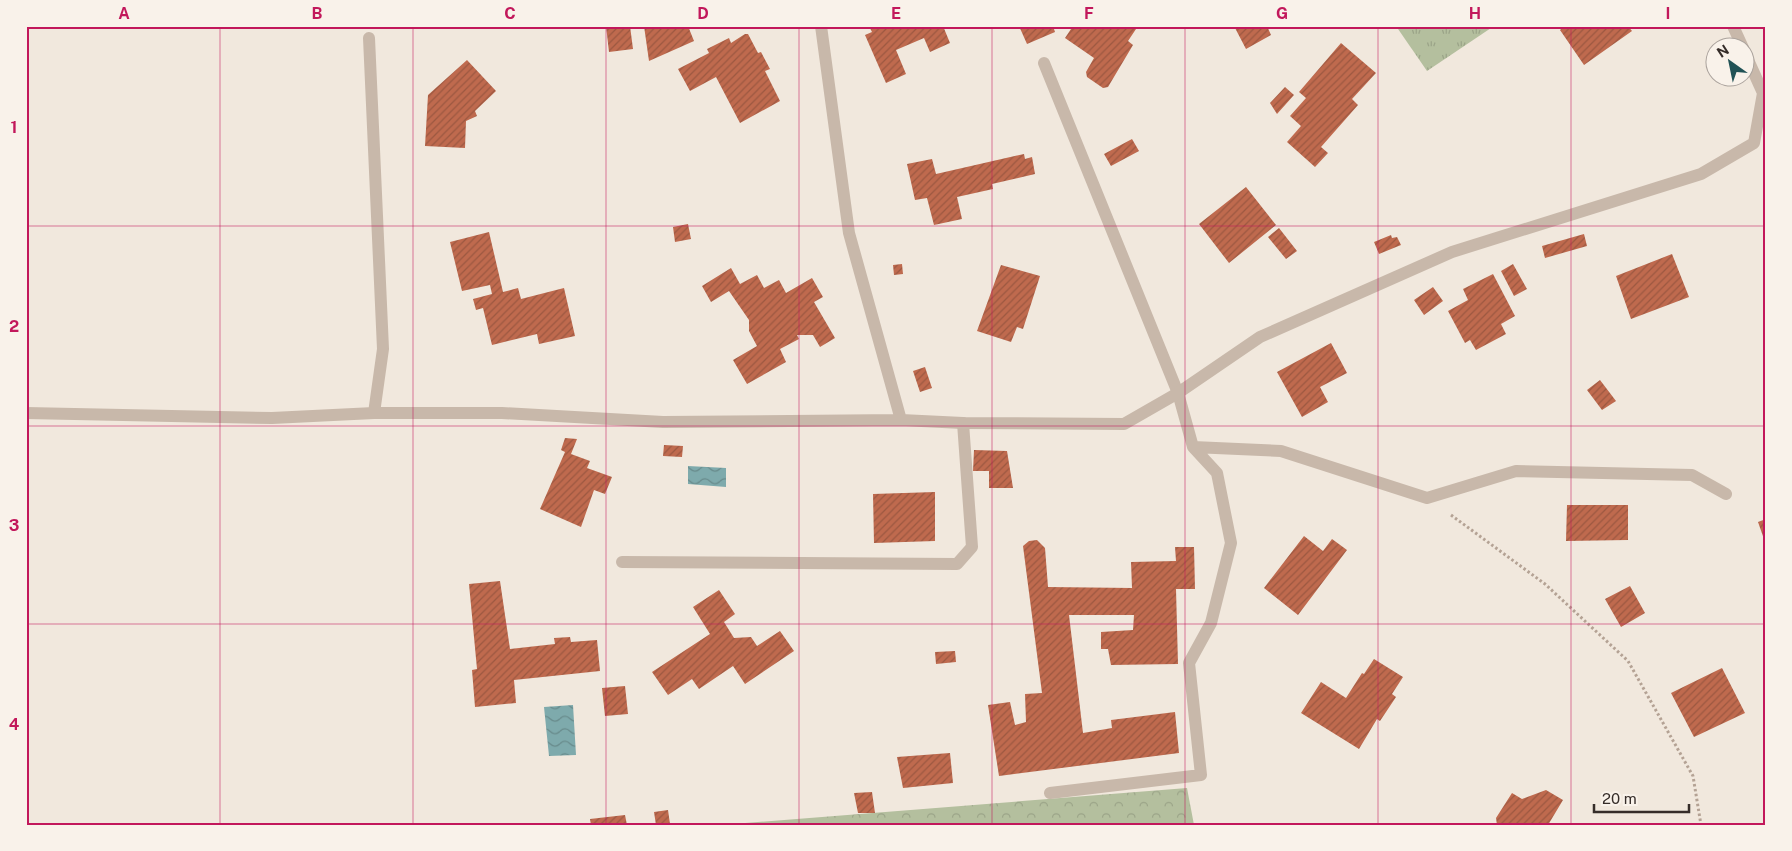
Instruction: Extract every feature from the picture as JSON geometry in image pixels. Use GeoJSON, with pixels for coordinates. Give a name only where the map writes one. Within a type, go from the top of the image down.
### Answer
{"type":"FeatureCollection","features":[{"type":"Feature","properties":{"kind":"street"},"geometry":{"type":"LineString","coordinates":[[821,26],[849,233],[901,420]]}},
{"type":"Feature","properties":{"kind":"street"},"geometry":{"type":"LineString","coordinates":[[1733,26],[1738,38]]}},
{"type":"Feature","properties":{"kind":"street"},"geometry":{"type":"LineString","coordinates":[[369,38],[383,349],[374,413]]}},
{"type":"Feature","properties":{"kind":"street"},"geometry":{"type":"LineString","coordinates":[[1044,63],[1178,393],[1193,447],[1217,473],[1232,543],[1211,623],[1189,662],[1201,775],[1050,793]]}},
{"type":"Feature","properties":{"kind":"street"},"geometry":{"type":"LineString","coordinates":[[26,413],[272,418],[374,413],[502,413],[663,422],[901,420],[963,423],[1124,424],[1178,393],[1260,337],[1452,252],[1702,174],[1754,143],[1763,93],[1754,74]]}},
{"type":"Feature","properties":{"kind":"street"},"geometry":{"type":"LineString","coordinates":[[622,562],[957,564],[972,547],[963,423]]}},
{"type":"Feature","properties":{"kind":"street"},"geometry":{"type":"LineString","coordinates":[[1193,447],[1281,451],[1427,498],[1516,471],[1692,475],[1726,494]]}},
{"type":"Feature","properties":{"kind":"path"},"geometry":{"type":"LineString","coordinates":[[1427,498],[1545,584],[1628,662],[1693,776],[1702,825]]}},
{"type":"Feature","properties":{"kind":"green space"},"geometry":{"type":"Polygon","coordinates":[[[1396,26],[1494,26],[1427,71],[1396,26]]]}},
{"type":"Feature","properties":{"kind":"green space"},"geometry":{"type":"Polygon","coordinates":[[[1187,788],[1194,825],[720,825],[1187,788]]]}},
{"type":"Feature","properties":{"kind":"water"},"geometry":{"type":"Polygon","coordinates":[[[688,466],[726,468],[726,487],[688,484],[688,466]]]}},
{"type":"Feature","properties":{"kind":"water"},"geometry":{"type":"Polygon","coordinates":[[[573,705],[576,755],[549,756],[544,707],[573,705]]]}},
{"type":"Feature","properties":{"kind":"building"},"geometry":{"type":"Polygon","coordinates":[[[606,26],[630,26],[633,49],[609,52],[606,26]]]}},
{"type":"Feature","properties":{"kind":"building"},"geometry":{"type":"Polygon","coordinates":[[[644,26],[688,26],[694,41],[649,61],[644,26]]]}},
{"type":"Feature","properties":{"kind":"building"},"geometry":{"type":"Polygon","coordinates":[[[869,26],[943,26],[950,43],[930,52],[924,38],[896,50],[906,74],[886,83],[865,35],[872,32],[869,26]]]}},
{"type":"Feature","properties":{"kind":"building"},"geometry":{"type":"Polygon","coordinates":[[[1019,26],[1053,26],[1055,32],[1027,44],[1019,26]]]}},
{"type":"Feature","properties":{"kind":"building"},"geometry":{"type":"Polygon","coordinates":[[[1073,26],[1138,26],[1128,41],[1133,45],[1108,87],[1103,88],[1087,77],[1086,72],[1094,58],[1065,38],[1073,26]]]}},
{"type":"Feature","properties":{"kind":"building"},"geometry":{"type":"Polygon","coordinates":[[[1234,26],[1267,26],[1271,35],[1246,49],[1234,26]]]}},
{"type":"Feature","properties":{"kind":"building"},"geometry":{"type":"Polygon","coordinates":[[[1565,26],[1628,26],[1632,31],[1584,65],[1560,30],[1565,26]]]}},
{"type":"Feature","properties":{"kind":"building"},"geometry":{"type":"Polygon","coordinates":[[[748,34],[758,53],[761,52],[770,69],[765,71],[780,101],[740,123],[716,77],[690,91],[678,69],[709,53],[707,49],[729,38],[731,43],[748,34]]]}},
{"type":"Feature","properties":{"kind":"building"},"geometry":{"type":"Polygon","coordinates":[[[1341,43],[1376,73],[1352,99],[1358,105],[1321,147],[1328,153],[1315,167],[1287,142],[1301,126],[1290,116],[1306,98],[1299,92],[1341,43]]]}},
{"type":"Feature","properties":{"kind":"building"},"geometry":{"type":"Polygon","coordinates":[[[467,60],[496,91],[475,111],[477,116],[466,121],[465,148],[425,146],[428,95],[467,60]]]}},
{"type":"Feature","properties":{"kind":"building"},"geometry":{"type":"Polygon","coordinates":[[[1285,87],[1294,95],[1277,114],[1270,103],[1285,87]]]}},
{"type":"Feature","properties":{"kind":"building"},"geometry":{"type":"Polygon","coordinates":[[[1132,139],[1139,151],[1111,166],[1104,154],[1132,139]]]}},
{"type":"Feature","properties":{"kind":"building"},"geometry":{"type":"Polygon","coordinates":[[[1024,154],[1025,159],[1032,157],[1035,174],[992,184],[993,189],[957,197],[962,219],[934,225],[927,198],[915,200],[907,164],[932,159],[936,174],[1024,154]]]}},
{"type":"Feature","properties":{"kind":"building"},"geometry":{"type":"Polygon","coordinates":[[[1246,187],[1276,225],[1229,263],[1199,224],[1246,187]]]}},
{"type":"Feature","properties":{"kind":"building"},"geometry":{"type":"Polygon","coordinates":[[[688,224],[691,239],[675,242],[673,227],[688,224]]]}},
{"type":"Feature","properties":{"kind":"building"},"geometry":{"type":"Polygon","coordinates":[[[1279,228],[1297,251],[1286,259],[1268,237],[1279,228]]]}},
{"type":"Feature","properties":{"kind":"building"},"geometry":{"type":"Polygon","coordinates":[[[489,232],[503,292],[518,288],[521,299],[564,288],[575,336],[539,344],[537,334],[492,345],[483,308],[476,310],[473,299],[492,294],[490,285],[462,291],[450,242],[489,232]]]}},
{"type":"Feature","properties":{"kind":"building"},"geometry":{"type":"Polygon","coordinates":[[[1584,234],[1587,246],[1545,258],[1542,246],[1584,234]]]}},
{"type":"Feature","properties":{"kind":"building"},"geometry":{"type":"Polygon","coordinates":[[[1391,235],[1392,238],[1397,237],[1401,245],[1379,254],[1374,242],[1391,235]]]}},
{"type":"Feature","properties":{"kind":"building"},"geometry":{"type":"Polygon","coordinates":[[[1672,254],[1689,297],[1631,319],[1616,276],[1672,254]]]}},
{"type":"Feature","properties":{"kind":"building"},"geometry":{"type":"Polygon","coordinates":[[[902,264],[903,274],[894,275],[893,265],[902,264]]]}},
{"type":"Feature","properties":{"kind":"building"},"geometry":{"type":"Polygon","coordinates":[[[1513,264],[1527,289],[1514,296],[1501,271],[1513,264]]]}},
{"type":"Feature","properties":{"kind":"building"},"geometry":{"type":"Polygon","coordinates":[[[1001,265],[1040,276],[1023,329],[1017,327],[1011,342],[977,331],[1001,265]]]}},
{"type":"Feature","properties":{"kind":"building"},"geometry":{"type":"Polygon","coordinates":[[[731,268],[740,284],[757,275],[764,288],[779,280],[786,293],[812,278],[823,297],[814,302],[835,338],[820,347],[813,335],[797,335],[799,339],[780,349],[786,362],[747,384],[733,360],[757,346],[749,331],[749,320],[729,291],[711,302],[702,286],[731,268]]]}},
{"type":"Feature","properties":{"kind":"building"},"geometry":{"type":"Polygon","coordinates":[[[1493,274],[1515,316],[1501,324],[1506,334],[1476,350],[1470,340],[1465,343],[1448,311],[1468,300],[1463,289],[1493,274]]]}},
{"type":"Feature","properties":{"kind":"building"},"geometry":{"type":"Polygon","coordinates":[[[1433,287],[1443,301],[1424,315],[1414,300],[1433,287]]]}},
{"type":"Feature","properties":{"kind":"building"},"geometry":{"type":"Polygon","coordinates":[[[1331,343],[1347,373],[1320,387],[1328,402],[1302,417],[1277,372],[1331,343]]]}},
{"type":"Feature","properties":{"kind":"building"},"geometry":{"type":"Polygon","coordinates":[[[925,367],[932,388],[920,392],[913,371],[925,367]]]}},
{"type":"Feature","properties":{"kind":"building"},"geometry":{"type":"Polygon","coordinates":[[[1600,380],[1616,401],[1602,410],[1587,390],[1600,380]]]}},
{"type":"Feature","properties":{"kind":"building"},"geometry":{"type":"Polygon","coordinates":[[[565,438],[577,439],[571,454],[590,461],[587,468],[612,477],[605,494],[594,490],[581,527],[540,509],[565,452],[561,450],[565,438]]]}},
{"type":"Feature","properties":{"kind":"building"},"geometry":{"type":"Polygon","coordinates":[[[664,445],[683,446],[682,457],[663,456],[664,445]]]}},
{"type":"Feature","properties":{"kind":"building"},"geometry":{"type":"Polygon","coordinates":[[[974,450],[1007,451],[1013,488],[989,488],[989,471],[973,471],[974,450]]]}},
{"type":"Feature","properties":{"kind":"building"},"geometry":{"type":"Polygon","coordinates":[[[935,492],[935,541],[874,543],[873,494],[935,492]]]}},
{"type":"Feature","properties":{"kind":"building"},"geometry":{"type":"Polygon","coordinates":[[[1567,505],[1628,505],[1628,540],[1566,541],[1567,505]]]}},
{"type":"Feature","properties":{"kind":"building"},"geometry":{"type":"Polygon","coordinates":[[[1766,519],[1766,542],[1765,542],[1758,522],[1766,519]]]}},
{"type":"Feature","properties":{"kind":"building"},"geometry":{"type":"Polygon","coordinates":[[[1304,536],[1323,551],[1332,539],[1347,550],[1298,615],[1264,588],[1304,536]]]}},
{"type":"Feature","properties":{"kind":"building"},"geometry":{"type":"Polygon","coordinates":[[[1037,540],[1045,548],[1048,587],[1132,588],[1131,562],[1176,561],[1175,547],[1194,547],[1195,589],[1176,589],[1178,664],[1111,665],[1108,649],[1101,649],[1101,632],[1133,630],[1134,615],[1069,615],[1083,733],[1112,728],[1111,720],[1175,712],[1179,753],[999,776],[988,705],[1010,702],[1015,725],[1026,722],[1025,694],[1042,693],[1023,546],[1029,541],[1037,540]]]}},
{"type":"Feature","properties":{"kind":"building"},"geometry":{"type":"Polygon","coordinates":[[[500,581],[510,649],[555,644],[554,638],[570,637],[571,642],[597,640],[600,671],[514,680],[516,703],[475,707],[472,670],[477,669],[469,584],[500,581]]]}},
{"type":"Feature","properties":{"kind":"building"},"geometry":{"type":"Polygon","coordinates":[[[1630,586],[1645,613],[1621,627],[1605,599],[1630,586]]]}},
{"type":"Feature","properties":{"kind":"building"},"geometry":{"type":"Polygon","coordinates":[[[719,590],[735,614],[724,622],[734,638],[751,637],[757,646],[780,631],[794,651],[745,684],[733,666],[699,689],[692,679],[668,695],[652,672],[710,634],[693,607],[719,590]]]}},
{"type":"Feature","properties":{"kind":"building"},"geometry":{"type":"Polygon","coordinates":[[[955,651],[956,662],[936,664],[935,652],[955,651]]]}},
{"type":"Feature","properties":{"kind":"building"},"geometry":{"type":"Polygon","coordinates":[[[1374,659],[1403,677],[1392,694],[1396,697],[1380,721],[1377,719],[1359,749],[1301,713],[1321,682],[1346,698],[1362,673],[1364,674],[1374,659]]]}},
{"type":"Feature","properties":{"kind":"building"},"geometry":{"type":"Polygon","coordinates":[[[1722,668],[1745,713],[1694,737],[1671,693],[1722,668]]]}},
{"type":"Feature","properties":{"kind":"building"},"geometry":{"type":"Polygon","coordinates":[[[625,686],[628,714],[605,716],[602,688],[625,686]]]}},
{"type":"Feature","properties":{"kind":"building"},"geometry":{"type":"Polygon","coordinates":[[[950,753],[953,783],[903,788],[897,757],[950,753]]]}},
{"type":"Feature","properties":{"kind":"building"},"geometry":{"type":"Polygon","coordinates":[[[1546,790],[1563,800],[1548,825],[1497,825],[1496,818],[1512,793],[1522,799],[1546,790]]]}},
{"type":"Feature","properties":{"kind":"building"},"geometry":{"type":"Polygon","coordinates":[[[872,792],[875,813],[858,813],[854,793],[872,792]]]}},
{"type":"Feature","properties":{"kind":"building"},"geometry":{"type":"Polygon","coordinates":[[[668,810],[670,824],[656,825],[654,812],[668,810]]]}},
{"type":"Feature","properties":{"kind":"building"},"geometry":{"type":"Polygon","coordinates":[[[625,815],[627,825],[591,825],[590,819],[625,815]]]}}]}
